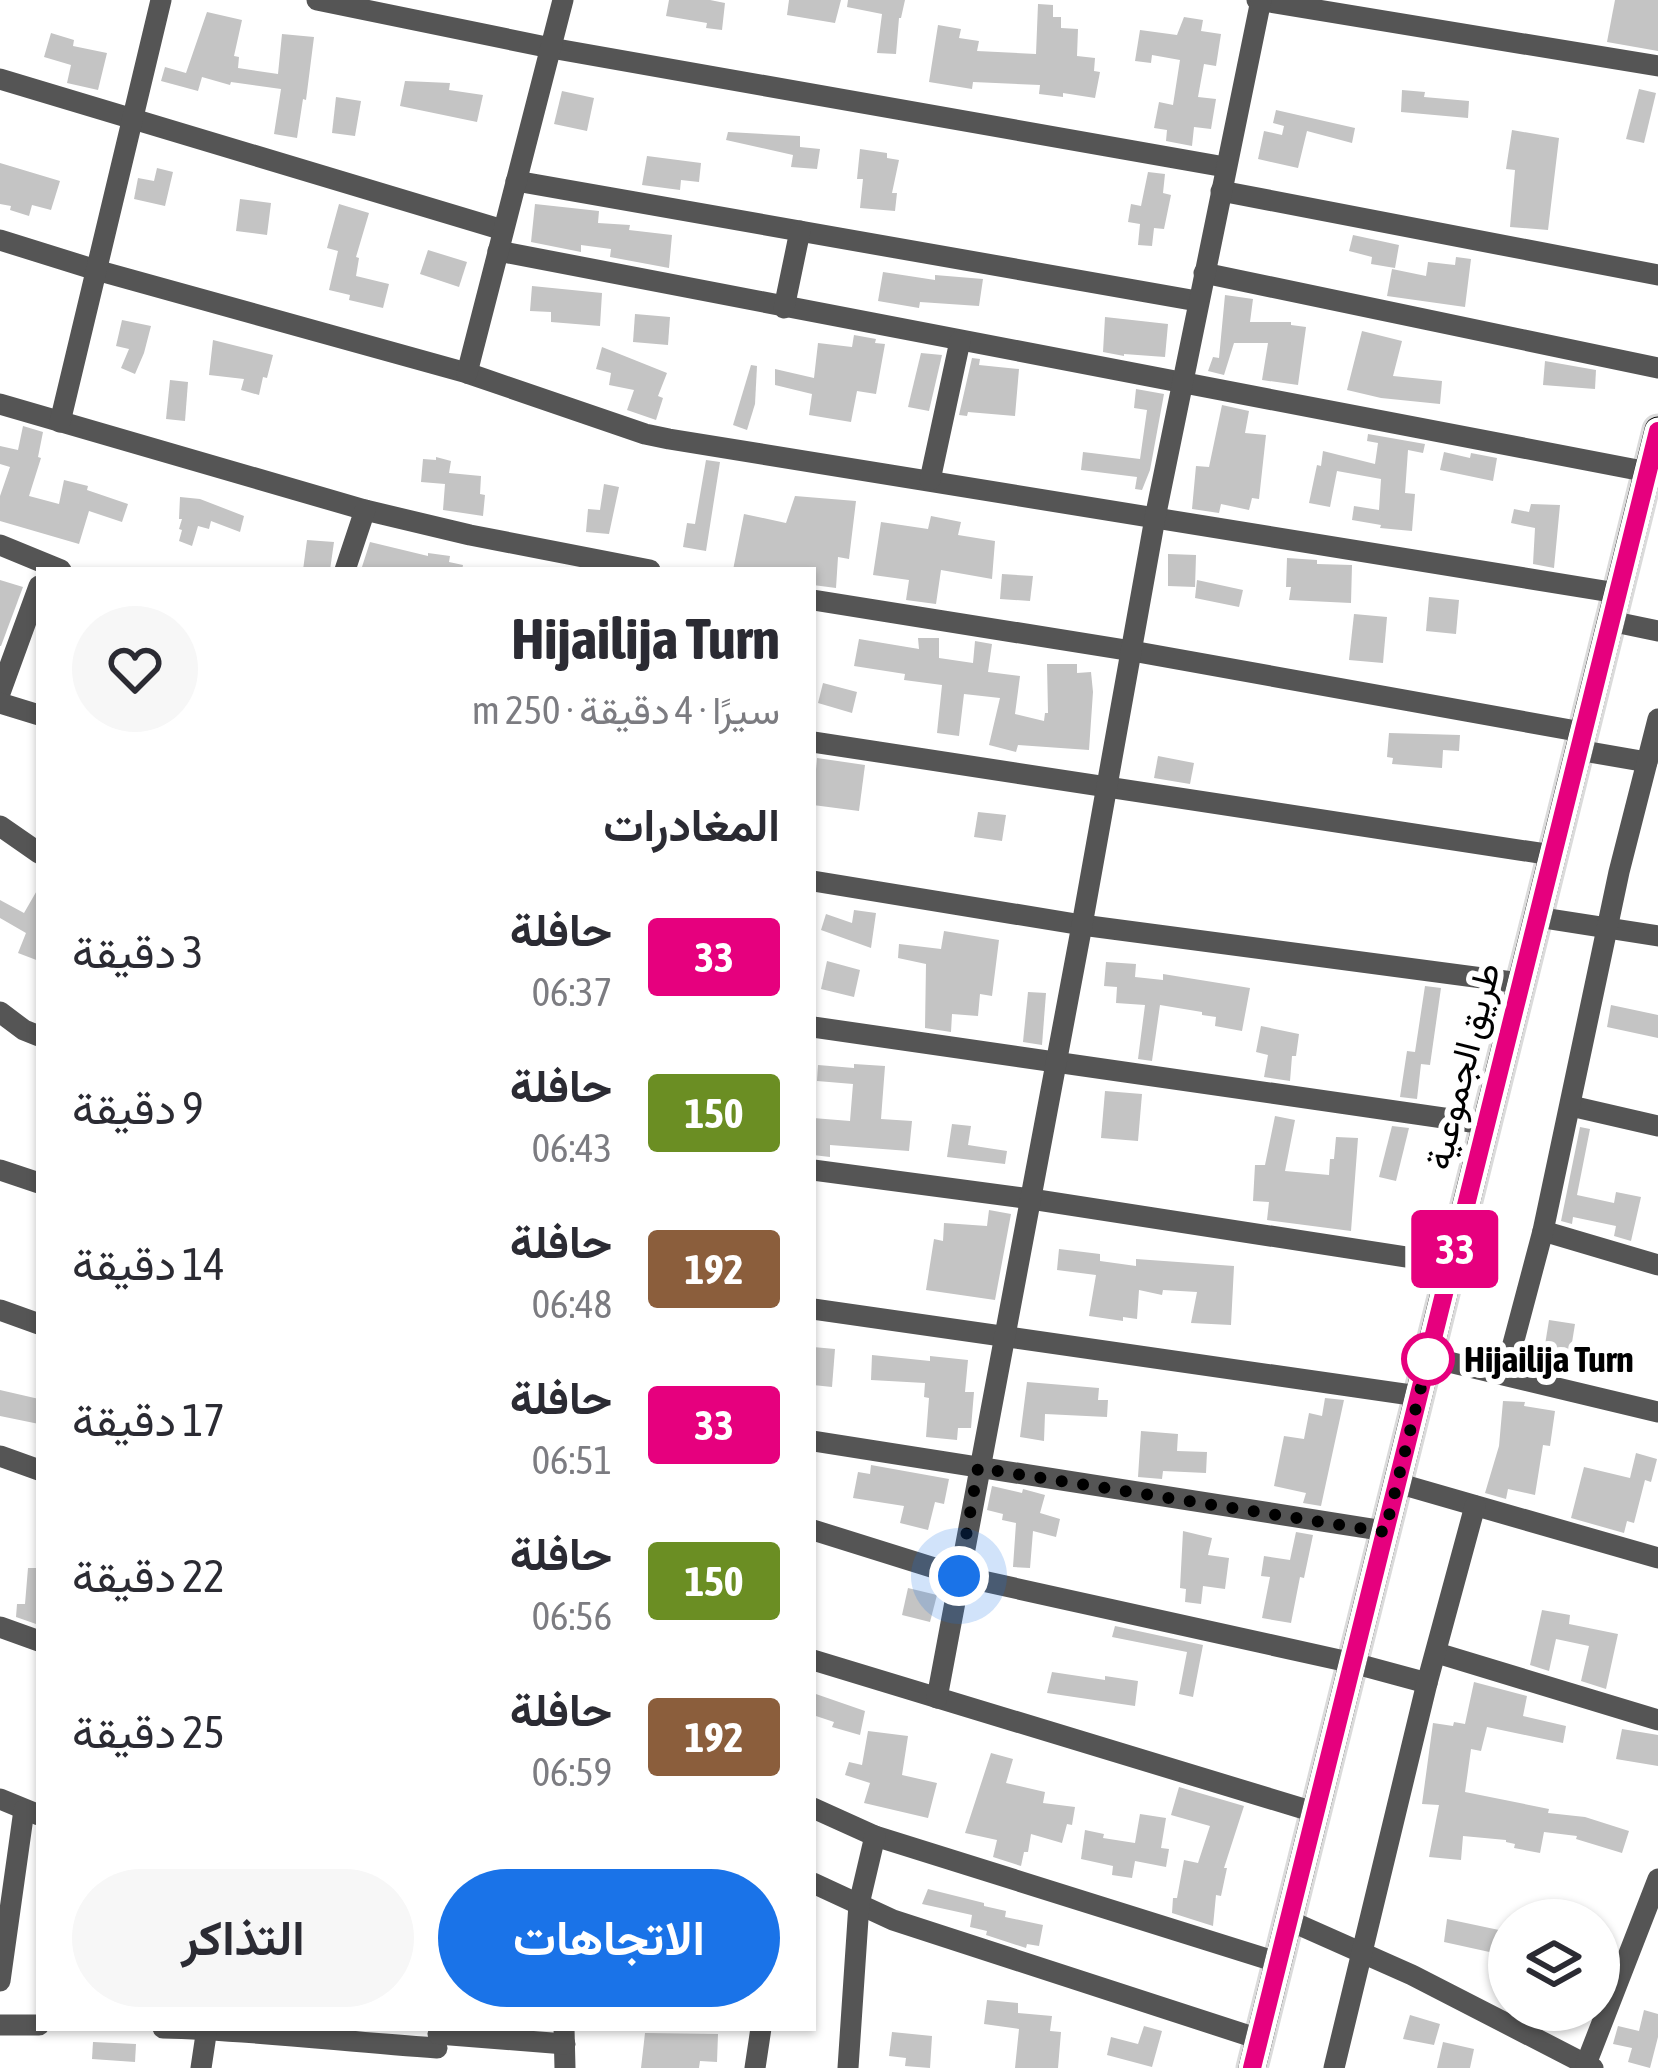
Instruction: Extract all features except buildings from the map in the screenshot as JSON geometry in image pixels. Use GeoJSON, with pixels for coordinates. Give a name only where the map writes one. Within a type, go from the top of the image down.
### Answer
{"type":"FeatureCollection","features":[{"type":"Feature","properties":{"kind":"main road","name":"طريق الجموعية"},"geometry":{"type":"LineString","coordinates":[[1252,2068],[1617,593],[1650,482],[1658,430]]}},
{"type":"Feature","properties":{"kind":"street"},"geometry":{"type":"LineString","coordinates":[[60,422],[161,0]]}},
{"type":"Feature","properties":{"kind":"street"},"geometry":{"type":"LineString","coordinates":[[317,0],[551,48],[1225,167]]}},
{"type":"Feature","properties":{"kind":"street"},"geometry":{"type":"LineString","coordinates":[[467,373],[563,0]]}},
{"type":"Feature","properties":{"kind":"street"},"geometry":{"type":"LineString","coordinates":[[937,1698],[1155,518],[1260,0],[1658,65]]}},
{"type":"Feature","properties":{"kind":"street"},"geometry":{"type":"LineString","coordinates":[[0,79],[133,118],[500,240],[784,308],[1182,381],[1650,482]]}},
{"type":"Feature","properties":{"kind":"street"},"geometry":{"type":"LineString","coordinates":[[516,181],[1198,302]]}},
{"type":"Feature","properties":{"kind":"street"},"geometry":{"type":"LineString","coordinates":[[1221,191],[1658,275]]}},
{"type":"Feature","properties":{"kind":"street"},"geometry":{"type":"LineString","coordinates":[[784,308],[800,231]]}},
{"type":"Feature","properties":{"kind":"street"},"geometry":{"type":"LineString","coordinates":[[0,240],[467,373],[645,434],[1617,593]]}},
{"type":"Feature","properties":{"kind":"street"},"geometry":{"type":"LineString","coordinates":[[1204,273],[1658,368]]}},
{"type":"Feature","properties":{"kind":"street"},"geometry":{"type":"LineString","coordinates":[[930,480],[959,341]]}},
{"type":"Feature","properties":{"kind":"street"},"geometry":{"type":"LineString","coordinates":[[0,404],[364,510],[635,567]]}},
{"type":"Feature","properties":{"kind":"street"},"geometry":{"type":"LineString","coordinates":[[346,567],[364,510]]}},
{"type":"Feature","properties":{"kind":"street"},"geometry":{"type":"LineString","coordinates":[[0,545],[38,567]]}},
{"type":"Feature","properties":{"kind":"street"},"geometry":{"type":"LineString","coordinates":[[816,600],[1132,651],[1580,741],[1647,762]]}},
{"type":"Feature","properties":{"kind":"street"},"geometry":{"type":"LineString","coordinates":[[0,693],[36,603]]}},
{"type":"Feature","properties":{"kind":"street"},"geometry":{"type":"LineString","coordinates":[[1610,621],[1658,631]]}},
{"type":"Feature","properties":{"kind":"street"},"geometry":{"type":"LineString","coordinates":[[0,703],[36,714]]}},
{"type":"Feature","properties":{"kind":"street"},"geometry":{"type":"LineString","coordinates":[[1505,1374],[1543,1231],[1607,928],[1650,789],[1647,762],[1658,719]]}},
{"type":"Feature","properties":{"kind":"street"},"geometry":{"type":"LineString","coordinates":[[816,742],[1552,855]]}},
{"type":"Feature","properties":{"kind":"street"},"geometry":{"type":"LineString","coordinates":[[0,826],[36,851]]}},
{"type":"Feature","properties":{"kind":"street"},"geometry":{"type":"LineString","coordinates":[[816,881],[1082,925],[1520,982]]}},
{"type":"Feature","properties":{"kind":"street"},"geometry":{"type":"LineString","coordinates":[[1537,916],[1658,936]]}},
{"type":"Feature","properties":{"kind":"street"},"geometry":{"type":"LineString","coordinates":[[0,1012],[36,1035]]}},
{"type":"Feature","properties":{"kind":"street"},"geometry":{"type":"LineString","coordinates":[[816,1027],[1485,1124]]}},
{"type":"Feature","properties":{"kind":"street"},"geometry":{"type":"LineString","coordinates":[[1571,1106],[1658,1126]]}},
{"type":"Feature","properties":{"kind":"street"},"geometry":{"type":"LineString","coordinates":[[0,1170],[36,1182]]}},
{"type":"Feature","properties":{"kind":"street"},"geometry":{"type":"LineString","coordinates":[[816,1170],[1451,1264]]}},
{"type":"Feature","properties":{"kind":"street"},"geometry":{"type":"LineString","coordinates":[[1543,1231],[1658,1265]]}},
{"type":"Feature","properties":{"kind":"street"},"geometry":{"type":"LineString","coordinates":[[816,1309],[1418,1396]]}},
{"type":"Feature","properties":{"kind":"street"},"geometry":{"type":"LineString","coordinates":[[0,1310],[36,1323]]}},
{"type":"Feature","properties":{"kind":"street"},"geometry":{"type":"LineString","coordinates":[[1428,1357],[1658,1412]]}},
{"type":"Feature","properties":{"kind":"street"},"geometry":{"type":"LineString","coordinates":[[816,1441],[1385,1532]]}},
{"type":"Feature","properties":{"kind":"street"},"geometry":{"type":"LineString","coordinates":[[0,1456],[36,1469]]}},
{"type":"Feature","properties":{"kind":"street"},"geometry":{"type":"LineString","coordinates":[[1397,1483],[1658,1558]]}},
{"type":"Feature","properties":{"kind":"street"},"geometry":{"type":"LineString","coordinates":[[1334,2068],[1475,1506]]}},
{"type":"Feature","properties":{"kind":"street"},"geometry":{"type":"LineString","coordinates":[[816,1532],[959,1576],[1427,1683]]}},
{"type":"Feature","properties":{"kind":"street"},"geometry":{"type":"LineString","coordinates":[[0,1627],[36,1640]]}},
{"type":"Feature","properties":{"kind":"street"},"geometry":{"type":"LineString","coordinates":[[1437,1654],[1658,1720]]}},
{"type":"Feature","properties":{"kind":"street"},"geometry":{"type":"LineString","coordinates":[[816,1661],[1314,1812]]}},
{"type":"Feature","properties":{"kind":"street"},"geometry":{"type":"LineString","coordinates":[[0,1799],[31,1812],[0,1981]]}},
{"type":"Feature","properties":{"kind":"street"},"geometry":{"type":"LineString","coordinates":[[816,1809],[874,1836],[1277,1963]]}},
{"type":"Feature","properties":{"kind":"street"},"geometry":{"type":"LineString","coordinates":[[848,2068],[859,1904],[874,1836]]}},
{"type":"Feature","properties":{"kind":"street"},"geometry":{"type":"LineString","coordinates":[[1288,1920],[1364,1952],[1589,2066],[1658,1879]]}},
{"type":"Feature","properties":{"kind":"street"},"geometry":{"type":"LineString","coordinates":[[816,1884],[893,1920],[1258,2038]]}},
{"type":"Feature","properties":{"kind":"street"},"geometry":{"type":"LineString","coordinates":[[0,2025],[36,2026]]}},
{"type":"Feature","properties":{"kind":"street"},"geometry":{"type":"LineString","coordinates":[[201,2068],[207,2031]]}},
{"type":"Feature","properties":{"kind":"street"},"geometry":{"type":"LineString","coordinates":[[260,2031],[437,2044],[565,2036],[566,2068]]}},
{"type":"Feature","properties":{"kind":"street"},"geometry":{"type":"LineString","coordinates":[[755,2068],[761,2031]]}},
{"type":"Feature","properties":{"kind":"bus line","name":"33"},"geometry":{"type":"LineString","coordinates":[[1252,2068],[1658,431]]}},
{"type":"Feature","properties":{"kind":"place","name":"Hijailija Turn"},"geometry":{"type":"Point","coordinates":[1428,1359]}},
{"type":"Feature","properties":{"kind":"route"},"geometry":{"type":"LineString","coordinates":[[959,1576],[978,1468],[1385,1532],[1428,1359]]}}]}
